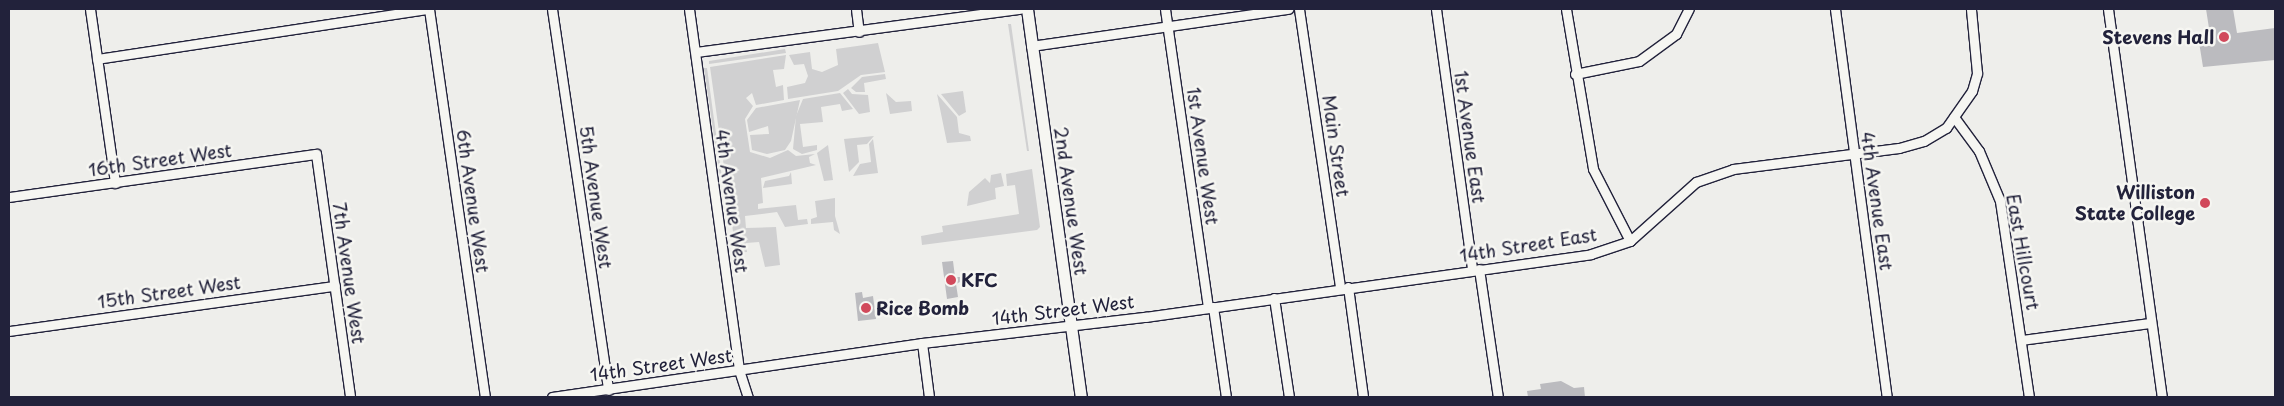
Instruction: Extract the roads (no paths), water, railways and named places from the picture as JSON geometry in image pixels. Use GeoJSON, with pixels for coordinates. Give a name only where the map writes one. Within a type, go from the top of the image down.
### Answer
{"type":"FeatureCollection","features":[{"type":"Feature","properties":{"kind":"main road","name":"2nd Avenue West"},"geometry":{"type":"LineString","coordinates":[[1027,9],[1081,397]]}},
{"type":"Feature","properties":{"kind":"street"},"geometry":{"type":"LineString","coordinates":[[90,9],[115,183]]}},
{"type":"Feature","properties":{"kind":"street"},"geometry":{"type":"LineString","coordinates":[[97,58],[428,9]]}},
{"type":"Feature","properties":{"kind":"street","name":"6th Avenue West"},"geometry":{"type":"LineString","coordinates":[[428,9],[485,397]]}},
{"type":"Feature","properties":{"kind":"street","name":"5th Avenue West"},"geometry":{"type":"LineString","coordinates":[[552,9],[608,390]]}},
{"type":"Feature","properties":{"kind":"street","name":"4th Avenue West"},"geometry":{"type":"LineString","coordinates":[[689,9],[739,370],[748,397]]}},
{"type":"Feature","properties":{"kind":"street"},"geometry":{"type":"LineString","coordinates":[[856,9],[859,32]]}},
{"type":"Feature","properties":{"kind":"street"},"geometry":{"type":"LineString","coordinates":[[696,52],[859,32],[1020,9]]}},
{"type":"Feature","properties":{"kind":"street","name":"1st Avenue West"},"geometry":{"type":"LineString","coordinates":[[1166,9],[1210,307],[1226,397]]}},
{"type":"Feature","properties":{"kind":"street"},"geometry":{"type":"LineString","coordinates":[[1031,46],[1168,26],[1234,13],[1288,9]]}},
{"type":"Feature","properties":{"kind":"street","name":"Main Street"},"geometry":{"type":"LineString","coordinates":[[1299,9],[1362,397]]}},
{"type":"Feature","properties":{"kind":"street","name":"1st Avenue East"},"geometry":{"type":"LineString","coordinates":[[1436,9],[1476,270],[1498,397]]}},
{"type":"Feature","properties":{"kind":"street"},"geometry":{"type":"LineString","coordinates":[[1566,9],[1575,74],[1593,169],[1630,241]]}},
{"type":"Feature","properties":{"kind":"street"},"geometry":{"type":"LineString","coordinates":[[1575,74],[1639,61],[1676,34],[1689,9]]}},
{"type":"Feature","properties":{"kind":"street","name":"4th Avenue East"},"geometry":{"type":"LineString","coordinates":[[1835,9],[1887,397]]}},
{"type":"Feature","properties":{"kind":"street"},"geometry":{"type":"LineString","coordinates":[[1954,117],[1972,91],[1977,73],[1971,9]]}},
{"type":"Feature","properties":{"kind":"street"},"geometry":{"type":"LineString","coordinates":[[2108,9],[2162,397]]}},
{"type":"Feature","properties":{"kind":"street","name":"14th Street East"},"geometry":{"type":"LineString","coordinates":[[1344,288],[1590,254],[1630,241],[1696,182],[1733,170],[1855,153],[1924,141],[1946,128],[1954,117]]}},
{"type":"Feature","properties":{"kind":"street","name":"East Hillcourt"},"geometry":{"type":"LineString","coordinates":[[1954,117],[1978,151],[2000,201],[2029,397]]}},
{"type":"Feature","properties":{"kind":"street","name":"16th Street West"},"geometry":{"type":"LineString","coordinates":[[9,197],[316,154]]}},
{"type":"Feature","properties":{"kind":"street","name":"7th Avenue West"},"geometry":{"type":"LineString","coordinates":[[316,154],[350,397]]}},
{"type":"Feature","properties":{"kind":"street","name":"15th Street West"},"geometry":{"type":"LineString","coordinates":[[9,330],[335,286]]}},
{"type":"Feature","properties":{"kind":"street","name":"14th Street West"},"geometry":{"type":"LineString","coordinates":[[552,397],[922,343],[1071,326],[1344,288]]}},
{"type":"Feature","properties":{"kind":"street"},"geometry":{"type":"LineString","coordinates":[[1274,298],[1289,397]]}},
{"type":"Feature","properties":{"kind":"street"},"geometry":{"type":"LineString","coordinates":[[2021,340],[2151,323]]}},
{"type":"Feature","properties":{"kind":"street"},"geometry":{"type":"LineString","coordinates":[[922,343],[929,397]]}},
{"type":"Feature","properties":{"kind":"place","name":"Stevens Hall"},"geometry":{"type":"Point","coordinates":[2224,37]}},
{"type":"Feature","properties":{"kind":"place","name":"Williston State College"},"geometry":{"type":"Point","coordinates":[2205,203]}},
{"type":"Feature","properties":{"kind":"place","name":"KFC"},"geometry":{"type":"Point","coordinates":[951,280]}},
{"type":"Feature","properties":{"kind":"place","name":"Rice Bomb"},"geometry":{"type":"Point","coordinates":[866,308]}}]}
